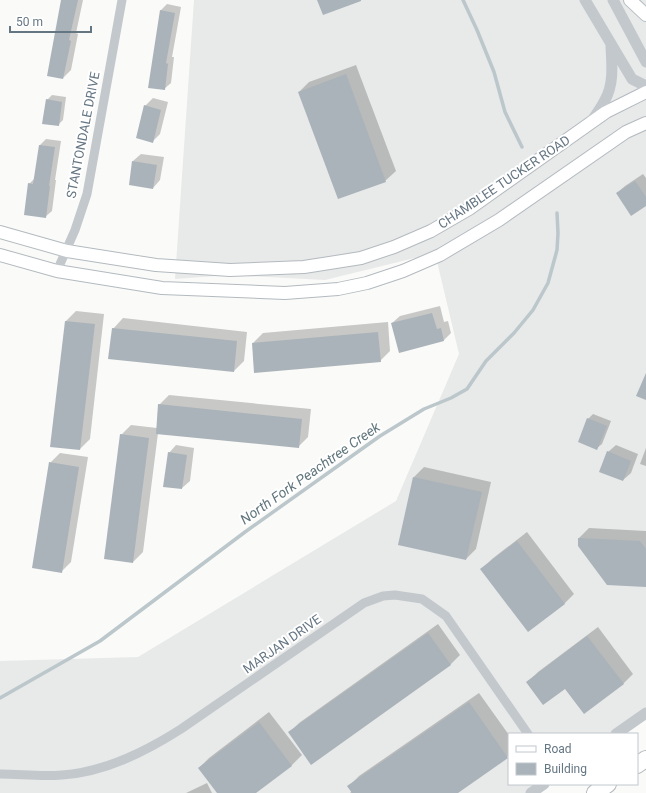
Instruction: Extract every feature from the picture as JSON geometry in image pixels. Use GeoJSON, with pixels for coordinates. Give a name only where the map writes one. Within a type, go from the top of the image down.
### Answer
{"type":"FeatureCollection","features":[{"type":"Feature","properties":{"kind":"highway"},"geometry":{"type":"LineString","coordinates":[[595,793],[607,785]]}},
{"type":"Feature","properties":{"kind":"main road"},"geometry":{"type":"LineString","coordinates":[[630,0],[646,15]]}},
{"type":"Feature","properties":{"kind":"main road","name":"CHAMBLEE TUCKER ROAD"},"geometry":{"type":"LineString","coordinates":[[0,232],[67,251],[156,265],[230,270],[304,267],[360,258],[394,247],[431,231],[469,209],[606,112],[646,92]]}},
{"type":"Feature","properties":{"kind":"main road","name":"CHAMBLEE TUCKER ROAD"},"geometry":{"type":"LineString","coordinates":[[0,255],[57,271],[162,288],[285,293],[338,289],[367,283],[403,271],[440,255],[499,220],[626,132],[646,124]]}},
{"type":"Feature","properties":{"kind":"street","name":"STANTONDALE DRIVE"},"geometry":{"type":"LineString","coordinates":[[57,271],[67,251],[87,194],[122,0]]}},
{"type":"Feature","properties":{"kind":"street"},"geometry":{"type":"LineString","coordinates":[[585,0],[632,79],[646,86]]}},
{"type":"Feature","properties":{"kind":"street"},"geometry":{"type":"LineString","coordinates":[[613,0],[646,62]]}},
{"type":"Feature","properties":{"kind":"street"},"geometry":{"type":"LineString","coordinates":[[590,123],[606,100],[610,86],[612,71],[611,44]]}},
{"type":"Feature","properties":{"kind":"street","name":"MARJAN DRIVE"},"geometry":{"type":"LineString","coordinates":[[0,774],[61,775],[92,771],[120,762],[159,743],[181,730],[364,603],[382,596],[395,595],[422,599],[446,616],[527,733]]}},
{"type":"Feature","properties":{"kind":"street"},"geometry":{"type":"LineString","coordinates":[[617,733],[646,713]]}},
{"type":"Feature","properties":{"kind":"street"},"geometry":{"type":"LineString","coordinates":[[531,793],[543,785]]}},
{"type":"Feature","properties":{"kind":"shaded area"},"geometry":{"type":"Polygon","coordinates":[[[194,0],[646,0],[646,709],[612,733],[508,733],[508,785],[539,785],[527,793],[0,793],[0,661],[138,657],[396,501],[459,354],[435,253],[325,280],[229,275],[175,279],[194,0]]]}},
{"type":"Feature","properties":{"kind":"building"},"geometry":{"type":"Polygon","coordinates":[[[61,0],[78,0],[69,40],[71,41],[63,79],[47,76],[61,0]]]}},
{"type":"Feature","properties":{"kind":"building"},"geometry":{"type":"Polygon","coordinates":[[[317,0],[361,0],[361,1],[323,15],[317,0]]]}},
{"type":"Feature","properties":{"kind":"building"},"geometry":{"type":"Polygon","coordinates":[[[160,10],[175,13],[166,63],[168,64],[165,90],[148,88],[160,10]]]}},
{"type":"Feature","properties":{"kind":"building"},"geometry":{"type":"Polygon","coordinates":[[[346,74],[386,182],[338,199],[298,92],[346,74]]]}},
{"type":"Feature","properties":{"kind":"building"},"geometry":{"type":"Polygon","coordinates":[[[46,99],[62,102],[59,126],[42,124],[46,99]]]}},
{"type":"Feature","properties":{"kind":"building"},"geometry":{"type":"Polygon","coordinates":[[[144,105],[161,110],[153,143],[136,138],[144,105]]]}},
{"type":"Feature","properties":{"kind":"building"},"geometry":{"type":"Polygon","coordinates":[[[39,145],[55,147],[46,218],[24,215],[28,183],[33,184],[39,145]]]}},
{"type":"Feature","properties":{"kind":"building"},"geometry":{"type":"Polygon","coordinates":[[[132,161],[157,165],[153,189],[129,185],[132,161]]]}},
{"type":"Feature","properties":{"kind":"building"},"geometry":{"type":"Polygon","coordinates":[[[635,181],[646,197],[646,206],[631,216],[616,193],[635,181]]]}},
{"type":"Feature","properties":{"kind":"building"},"geometry":{"type":"Polygon","coordinates":[[[432,313],[437,329],[441,328],[444,341],[399,353],[391,323],[432,313]]]}},
{"type":"Feature","properties":{"kind":"building"},"geometry":{"type":"Polygon","coordinates":[[[65,321],[95,324],[80,450],[50,447],[65,321]]]}},
{"type":"Feature","properties":{"kind":"building"},"geometry":{"type":"Polygon","coordinates":[[[112,328],[237,341],[234,372],[108,359],[112,328]]]}},
{"type":"Feature","properties":{"kind":"building"},"geometry":{"type":"Polygon","coordinates":[[[378,332],[381,362],[254,373],[252,343],[378,332]]]}},
{"type":"Feature","properties":{"kind":"building"},"geometry":{"type":"Polygon","coordinates":[[[646,373],[646,400],[636,396],[646,373]]]}},
{"type":"Feature","properties":{"kind":"building"},"geometry":{"type":"Polygon","coordinates":[[[158,404],[302,419],[299,448],[156,434],[158,404]]]}},
{"type":"Feature","properties":{"kind":"building"},"geometry":{"type":"Polygon","coordinates":[[[587,418],[607,426],[597,450],[578,442],[587,418]]]}},
{"type":"Feature","properties":{"kind":"building"},"geometry":{"type":"Polygon","coordinates":[[[120,434],[149,438],[133,563],[104,559],[120,434]]]}},
{"type":"Feature","properties":{"kind":"building"},"geometry":{"type":"Polygon","coordinates":[[[607,451],[631,461],[623,481],[599,472],[607,451]]]}},
{"type":"Feature","properties":{"kind":"building"},"geometry":{"type":"Polygon","coordinates":[[[168,452],[187,455],[182,489],[163,487],[168,452]]]}},
{"type":"Feature","properties":{"kind":"building"},"geometry":{"type":"Polygon","coordinates":[[[49,462],[79,467],[62,573],[32,568],[49,462]]]}},
{"type":"Feature","properties":{"kind":"building"},"geometry":{"type":"Polygon","coordinates":[[[413,477],[482,492],[466,560],[398,545],[413,477]]]}},
{"type":"Feature","properties":{"kind":"building"},"geometry":{"type":"Polygon","coordinates":[[[578,538],[640,541],[646,549],[646,587],[607,585],[578,546],[578,538]]]}},
{"type":"Feature","properties":{"kind":"building"},"geometry":{"type":"Polygon","coordinates":[[[517,541],[565,604],[528,632],[480,569],[517,541]]]}},
{"type":"Feature","properties":{"kind":"building"},"geometry":{"type":"Polygon","coordinates":[[[428,633],[451,665],[311,765],[288,732],[428,633]]]}},
{"type":"Feature","properties":{"kind":"building"},"geometry":{"type":"Polygon","coordinates":[[[587,636],[624,684],[584,714],[565,689],[543,705],[526,682],[587,636]]]}},
{"type":"Feature","properties":{"kind":"building"},"geometry":{"type":"Polygon","coordinates":[[[469,702],[508,758],[458,793],[352,793],[347,786],[469,702]]]}},
{"type":"Feature","properties":{"kind":"building"},"geometry":{"type":"Polygon","coordinates":[[[259,722],[292,766],[256,793],[217,793],[198,768],[259,722]]]}},
{"type":"Feature","properties":{"kind":"waterway","name":"North Fork Peachtree Creek"},"geometry":{"type":"LineString","coordinates":[[463,0],[494,72],[505,112],[522,147]]}},
{"type":"Feature","properties":{"kind":"waterway","name":"North Fork Peachtree Creek"},"geometry":{"type":"LineString","coordinates":[[0,698],[100,641],[245,532],[380,436],[424,409],[451,398],[467,389],[486,361],[514,333],[533,310],[548,283],[557,250],[557,213]]}}]}
